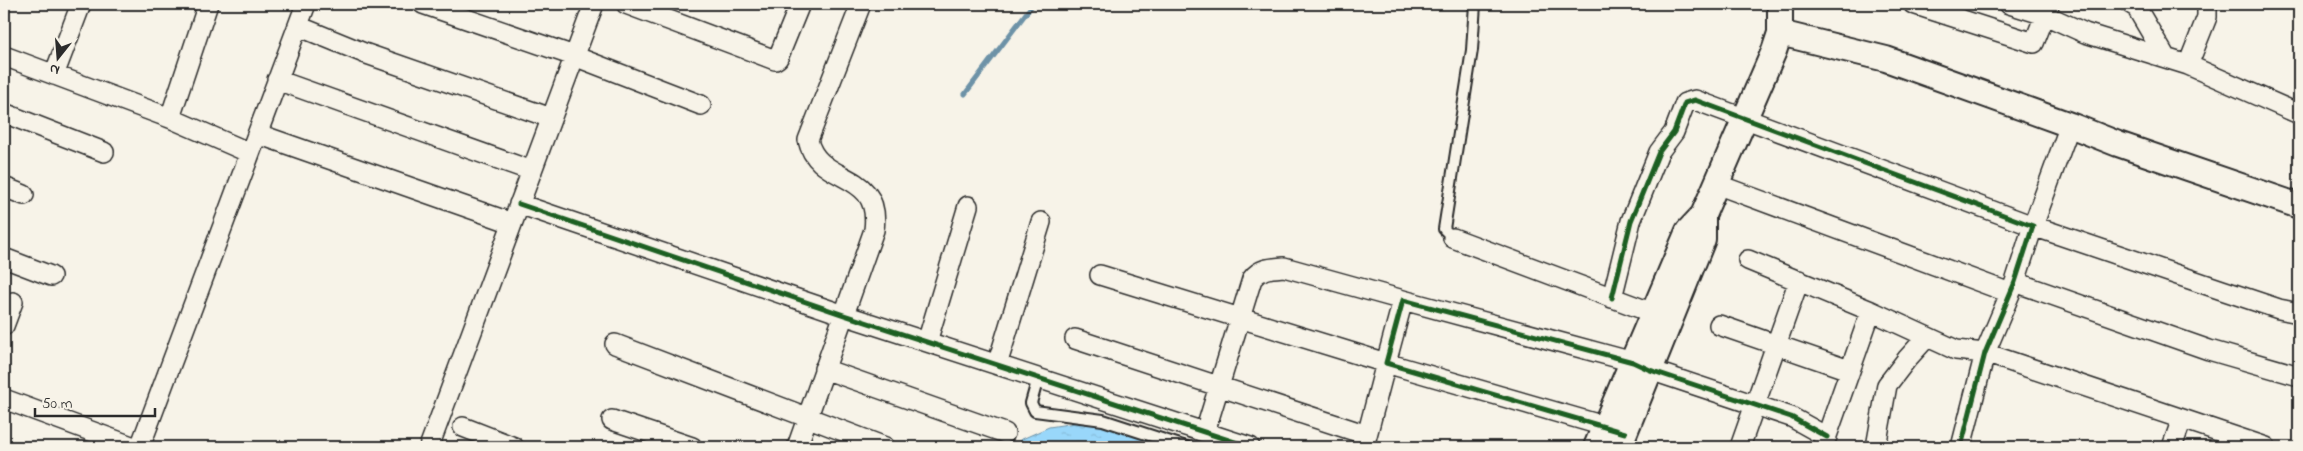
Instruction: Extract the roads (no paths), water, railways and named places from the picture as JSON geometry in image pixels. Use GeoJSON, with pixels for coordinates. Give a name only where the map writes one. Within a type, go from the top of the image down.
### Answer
{"type":"FeatureCollection","features":[{"type":"Feature","properties":{"kind":"street"},"geometry":{"type":"LineString","coordinates":[[54,75],[81,4]]}},
{"type":"Feature","properties":{"kind":"street"},"geometry":{"type":"LineString","coordinates":[[170,118],[208,4]]}},
{"type":"Feature","properties":{"kind":"street"},"geometry":{"type":"LineString","coordinates":[[140,447],[306,4]]}},
{"type":"Feature","properties":{"kind":"street"},"geometry":{"type":"LineString","coordinates":[[423,4],[574,56],[701,105]]}},
{"type":"Feature","properties":{"kind":"street"},"geometry":{"type":"LineString","coordinates":[[429,447],[594,4]]}},
{"type":"Feature","properties":{"kind":"street"},"geometry":{"type":"LineString","coordinates":[[626,4],[775,60],[778,58],[800,4]]}},
{"type":"Feature","properties":{"kind":"street"},"geometry":{"type":"LineString","coordinates":[[796,447],[874,230],[874,212],[863,189],[857,183],[822,164],[810,147],[808,140],[861,4]]}},
{"type":"Feature","properties":{"kind":"street"},"geometry":{"type":"LineString","coordinates":[[1641,366],[1653,313],[1688,231],[1703,215],[1780,33],[1780,4]]}},
{"type":"Feature","properties":{"kind":"street"},"geometry":{"type":"LineString","coordinates":[[1913,4],[1954,10],[2034,43],[2047,10]]}},
{"type":"Feature","properties":{"kind":"street"},"geometry":{"type":"LineString","coordinates":[[2009,4],[2047,10],[2085,33],[2188,65],[2299,114]]}},
{"type":"Feature","properties":{"kind":"street"},"geometry":{"type":"LineString","coordinates":[[2131,4],[2136,7],[2166,58]]}},
{"type":"Feature","properties":{"kind":"street"},"geometry":{"type":"LineString","coordinates":[[2188,65],[2207,16],[2207,4]]}},
{"type":"Feature","properties":{"kind":"street"},"geometry":{"type":"LineString","coordinates":[[298,26],[364,53],[551,118]]}},
{"type":"Feature","properties":{"kind":"street"},"geometry":{"type":"LineString","coordinates":[[1780,33],[1886,59],[2070,124],[2118,144],[2299,206]]}},
{"type":"Feature","properties":{"kind":"street"},"geometry":{"type":"LineString","coordinates":[[4,56],[170,118],[250,153]]}},
{"type":"Feature","properties":{"kind":"street"},"geometry":{"type":"LineString","coordinates":[[277,80],[532,171]]}},
{"type":"Feature","properties":{"kind":"street"},"geometry":{"type":"LineString","coordinates":[[1612,298],[1631,221],[1659,152],[1677,127],[1685,103],[1695,100],[2033,226],[2279,309],[2299,313]]}},
{"type":"Feature","properties":{"kind":"street"},"geometry":{"type":"LineString","coordinates":[[4,113],[104,152]]}},
{"type":"Feature","properties":{"kind":"street"},"geometry":{"type":"LineString","coordinates":[[1961,447],[1985,353],[2012,287],[2070,124]]}},
{"type":"Feature","properties":{"kind":"street"},"geometry":{"type":"LineString","coordinates":[[258,134],[512,223]]}},
{"type":"Feature","properties":{"kind":"street"},"geometry":{"type":"LineString","coordinates":[[1716,184],[2012,287],[2209,350],[2299,376]]}},
{"type":"Feature","properties":{"kind":"street"},"geometry":{"type":"LineString","coordinates":[[4,187],[24,194]]}},
{"type":"Feature","properties":{"kind":"street"},"geometry":{"type":"LineString","coordinates":[[519,204],[844,316],[1250,447]]}},
{"type":"Feature","properties":{"kind":"street"},"geometry":{"type":"LineString","coordinates":[[927,342],[968,206]]}},
{"type":"Feature","properties":{"kind":"street"},"geometry":{"type":"LineString","coordinates":[[1596,447],[1616,435],[1641,366],[1703,239],[1703,215]]}},
{"type":"Feature","properties":{"kind":"street"},"geometry":{"type":"LineString","coordinates":[[997,365],[1041,222]]}},
{"type":"Feature","properties":{"kind":"street"},"geometry":{"type":"LineString","coordinates":[[1454,238],[1653,313]]}},
{"type":"Feature","properties":{"kind":"street"},"geometry":{"type":"LineString","coordinates":[[4,258],[51,276]]}},
{"type":"Feature","properties":{"kind":"street"},"geometry":{"type":"LineString","coordinates":[[1748,260],[1871,311],[1956,350],[1985,353],[2266,447]]}},
{"type":"Feature","properties":{"kind":"street"},"geometry":{"type":"LineString","coordinates":[[1205,432],[1252,280],[1256,274],[1275,268],[1284,267],[1297,270],[1641,366],[1792,417],[1825,442],[1871,311]]}},
{"type":"Feature","properties":{"kind":"street"},"geometry":{"type":"LineString","coordinates":[[1100,275],[1616,435]]}},
{"type":"Feature","properties":{"kind":"street"},"geometry":{"type":"LineString","coordinates":[[1740,447],[1799,280]]}},
{"type":"Feature","properties":{"kind":"street"},"geometry":{"type":"LineString","coordinates":[[1075,340],[1220,387],[1365,441],[1403,300]]}},
{"type":"Feature","properties":{"kind":"street"},"geometry":{"type":"LineString","coordinates":[[4,326],[13,302]]}},
{"type":"Feature","properties":{"kind":"street"},"geometry":{"type":"LineString","coordinates":[[1719,325],[1849,370]]}},
{"type":"Feature","properties":{"kind":"street"},"geometry":{"type":"LineString","coordinates":[[1876,447],[1887,385],[1907,358],[1927,337]]}},
{"type":"Feature","properties":{"kind":"street"},"geometry":{"type":"LineString","coordinates":[[615,344],[884,447]]}},
{"type":"Feature","properties":{"kind":"street"},"geometry":{"type":"LineString","coordinates":[[824,369],[1005,433]]}},
{"type":"Feature","properties":{"kind":"street"},"geometry":{"type":"LineString","coordinates":[[4,399],[134,447]]}},
{"type":"Feature","properties":{"kind":"street"},"geometry":{"type":"LineString","coordinates":[[2172,447],[2182,419]]}},
{"type":"Feature","properties":{"kind":"street"},"geometry":{"type":"LineString","coordinates":[[612,420],[692,447]]}},
{"type":"Feature","properties":{"kind":"street"},"geometry":{"type":"LineString","coordinates":[[463,427],[514,447]]}},
{"type":"Feature","properties":{"kind":"lane"},"geometry":{"type":"LineString","coordinates":[[1454,238],[1444,229],[1472,50],[1475,4]]}},
{"type":"Feature","properties":{"kind":"lane"},"geometry":{"type":"LineString","coordinates":[[1038,378],[1031,403],[1035,411],[1103,420],[1186,447]]}},
{"type":"Feature","properties":{"kind":"water"},"geometry":{"type":"Polygon","coordinates":[[[1075,423],[1114,425],[1198,447],[1018,447],[1020,440],[1049,427],[1075,423]]]}},
{"type":"Feature","properties":{"kind":"waterway"},"geometry":{"type":"LineString","coordinates":[[965,94],[1033,4]]}}]}
